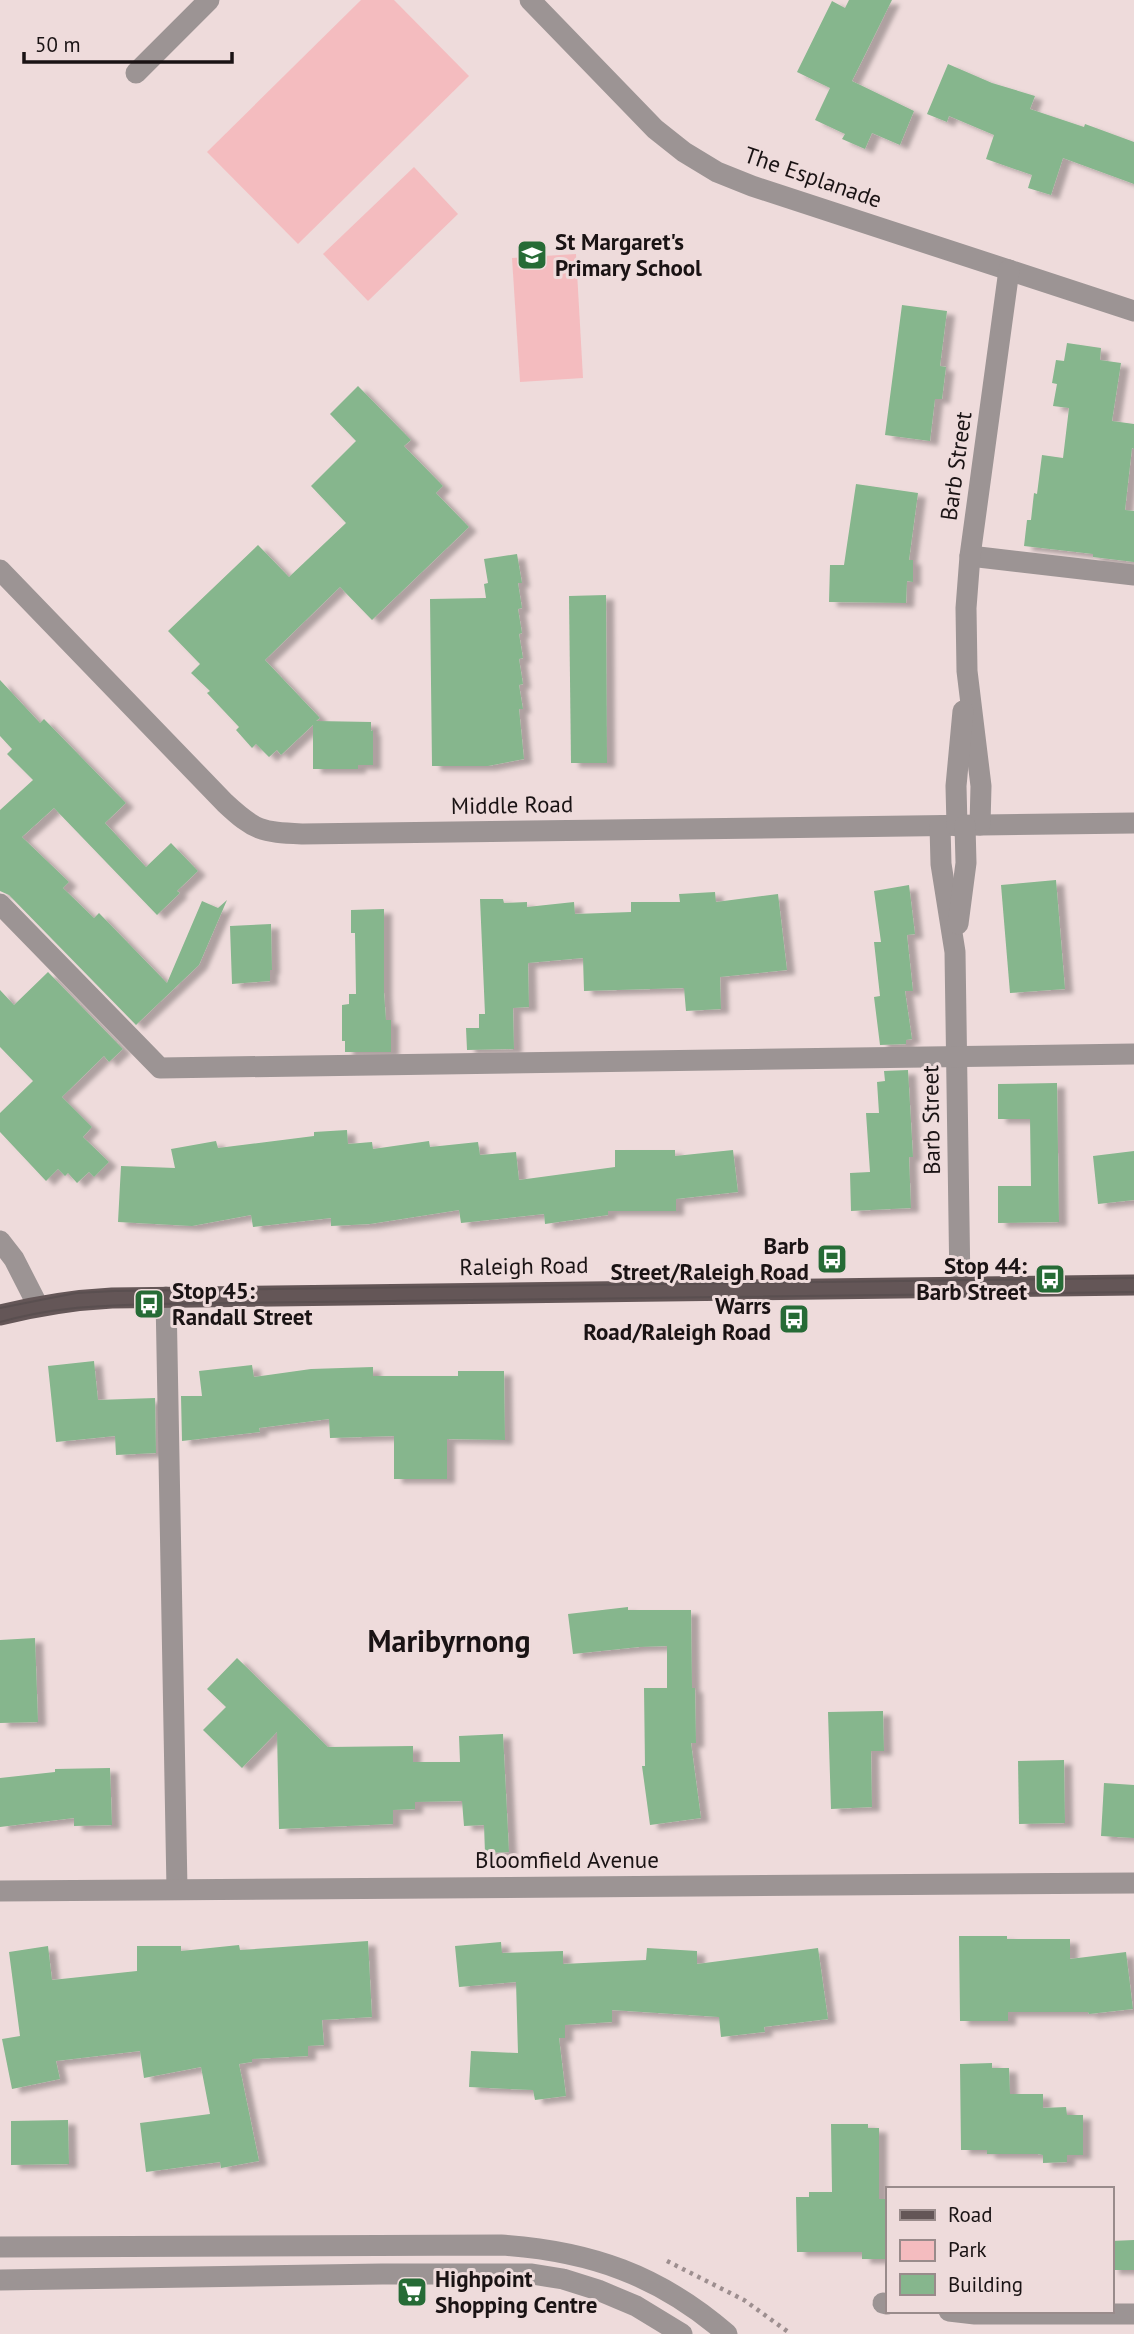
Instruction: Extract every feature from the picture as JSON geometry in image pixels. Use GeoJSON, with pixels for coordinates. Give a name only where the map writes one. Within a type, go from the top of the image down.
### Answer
{"type":"FeatureCollection","features":[{"type":"Feature","properties":{"kind":"main road","name":"Raleigh Road"},"geometry":{"type":"LineString","coordinates":[[0,1315],[76,1300],[166,1297],[1134,1285]]}},
{"type":"Feature","properties":{"kind":"street"},"geometry":{"type":"LineString","coordinates":[[136,74],[209,0]]}},
{"type":"Feature","properties":{"kind":"street","name":"The Esplanade"},"geometry":{"type":"LineString","coordinates":[[530,0],[655,129],[684,152],[717,172],[752,186],[1134,312]]}},
{"type":"Feature","properties":{"kind":"street","name":"Barb Street"},"geometry":{"type":"LineString","coordinates":[[960,1287],[955,952],[941,864],[981,786],[967,671],[966,608],[970,556],[1009,270]]}},
{"type":"Feature","properties":{"kind":"street"},"geometry":{"type":"LineString","coordinates":[[970,556],[1134,575]]}},
{"type":"Feature","properties":{"kind":"street","name":"Middle Road"},"geometry":{"type":"LineString","coordinates":[[0,570],[225,803],[245,822],[266,832],[302,834],[1134,823]]}},
{"type":"Feature","properties":{"kind":"street"},"geometry":{"type":"LineString","coordinates":[[0,904],[160,1068],[1134,1054]]}},
{"type":"Feature","properties":{"kind":"street"},"geometry":{"type":"LineString","coordinates":[[0,1241],[14,1259],[38,1306]]}},
{"type":"Feature","properties":{"kind":"street"},"geometry":{"type":"LineString","coordinates":[[166,1297],[177,1889]]}},
{"type":"Feature","properties":{"kind":"street","name":"Bloomfield Avenue"},"geometry":{"type":"LineString","coordinates":[[0,1891],[1134,1883]]}},
{"type":"Feature","properties":{"kind":"street"},"geometry":{"type":"LineString","coordinates":[[0,2247],[538,2247],[611,2264],[652,2281],[685,2301],[727,2334]]}},
{"type":"Feature","properties":{"kind":"street"},"geometry":{"type":"LineString","coordinates":[[357,2247],[358,2274]]}},
{"type":"Feature","properties":{"kind":"street"},"geometry":{"type":"LineString","coordinates":[[0,2280],[533,2274],[563,2279],[636,2306],[682,2334]]}},
{"type":"Feature","properties":{"kind":"street"},"geometry":{"type":"LineString","coordinates":[[966,2313],[1134,2314]]}},
{"type":"Feature","properties":{"kind":"green space"},"geometry":{"type":"Polygon","coordinates":[[[361,0],[394,0],[469,76],[298,244],[207,152],[361,0]]]}},
{"type":"Feature","properties":{"kind":"green space"},"geometry":{"type":"Polygon","coordinates":[[[414,167],[458,214],[368,301],[323,254],[414,167]]]}},
{"type":"Feature","properties":{"kind":"green space"},"geometry":{"type":"Polygon","coordinates":[[[576,254],[583,378],[520,382],[512,258],[576,254]]]}},
{"type":"Feature","properties":{"kind":"building"},"geometry":{"type":"Polygon","coordinates":[[[849,0],[892,0],[852,81],[914,111],[900,145],[872,133],[865,149],[842,139],[845,134],[815,120],[830,88],[797,72],[832,1],[845,8],[849,0]]]}},
{"type":"Feature","properties":{"kind":"building"},"geometry":{"type":"Polygon","coordinates":[[[948,64],[992,83],[1035,96],[1030,109],[1084,127],[1085,124],[1134,142],[1134,184],[1063,158],[1051,195],[1028,188],[1032,175],[986,159],[994,135],[949,116],[947,122],[927,114],[948,64]]]}},
{"type":"Feature","properties":{"kind":"building"},"geometry":{"type":"Polygon","coordinates":[[[902,305],[947,311],[940,366],[946,367],[942,399],[935,399],[930,441],[885,435],[902,305]]]}},
{"type":"Feature","properties":{"kind":"building"},"geometry":{"type":"Polygon","coordinates":[[[1067,343],[1101,348],[1100,360],[1121,363],[1112,421],[1134,424],[1134,449],[1132,448],[1125,510],[1134,511],[1134,562],[1024,546],[1027,520],[1031,520],[1034,493],[1037,494],[1042,455],[1063,458],[1069,408],[1053,406],[1057,384],[1052,383],[1056,360],[1064,361],[1067,343]]]}},
{"type":"Feature","properties":{"kind":"building"},"geometry":{"type":"Polygon","coordinates":[[[358,386],[411,440],[404,446],[443,486],[436,493],[469,527],[372,620],[340,587],[265,660],[320,718],[316,721],[371,722],[373,765],[358,765],[358,769],[313,769],[313,725],[281,755],[277,750],[269,757],[256,744],[252,748],[236,730],[239,727],[207,693],[210,691],[191,673],[200,664],[168,631],[258,545],[289,577],[346,523],[311,486],[356,441],[330,414],[358,386]]]}},
{"type":"Feature","properties":{"kind":"building"},"geometry":{"type":"Polygon","coordinates":[[[856,484],[918,493],[909,560],[913,560],[913,582],[907,581],[906,603],[829,602],[830,565],[844,565],[856,484]]]}},
{"type":"Feature","properties":{"kind":"building"},"geometry":{"type":"Polygon","coordinates":[[[517,554],[522,583],[518,583],[522,608],[518,609],[523,658],[519,659],[523,684],[519,685],[523,709],[519,709],[524,759],[488,766],[432,766],[430,599],[486,598],[484,584],[488,583],[484,559],[517,554]]]}},
{"type":"Feature","properties":{"kind":"building"},"geometry":{"type":"Polygon","coordinates":[[[606,595],[607,763],[571,763],[569,596],[606,595]]]}},
{"type":"Feature","properties":{"kind":"building"},"geometry":{"type":"Polygon","coordinates":[[[0,680],[40,723],[44,719],[126,803],[105,823],[146,867],[171,843],[198,871],[157,915],[54,808],[22,837],[69,882],[63,888],[94,918],[99,913],[167,983],[202,901],[218,908],[227,900],[199,965],[136,1025],[9,895],[0,891],[0,810],[33,780],[7,754],[12,749],[0,736],[0,680]]]}},
{"type":"Feature","properties":{"kind":"building"},"geometry":{"type":"Polygon","coordinates":[[[1056,880],[1065,989],[1010,993],[1001,885],[1056,880]]]}},
{"type":"Feature","properties":{"kind":"building"},"geometry":{"type":"Polygon","coordinates":[[[909,885],[915,934],[907,935],[913,991],[905,991],[912,1039],[906,1040],[906,1044],[880,1045],[874,997],[880,996],[874,942],[881,942],[874,891],[909,885]]]}},
{"type":"Feature","properties":{"kind":"building"},"geometry":{"type":"Polygon","coordinates":[[[715,892],[716,902],[778,894],[787,970],[720,977],[721,1009],[686,1011],[684,988],[584,991],[583,958],[528,963],[529,1007],[513,1008],[514,1049],[467,1050],[466,1028],[479,1028],[479,1014],[485,1014],[480,899],[503,899],[504,903],[527,902],[527,907],[574,902],[575,914],[631,912],[631,902],[680,902],[679,894],[715,892]]]}},
{"type":"Feature","properties":{"kind":"building"},"geometry":{"type":"Polygon","coordinates":[[[384,909],[384,993],[386,1020],[391,1020],[391,1052],[345,1052],[345,1041],[342,1041],[342,1005],[349,1004],[349,994],[356,994],[355,933],[351,933],[351,910],[384,909]]]}},
{"type":"Feature","properties":{"kind":"building"},"geometry":{"type":"Polygon","coordinates":[[[271,924],[270,981],[232,984],[230,926],[271,924]]]}},
{"type":"Feature","properties":{"kind":"building"},"geometry":{"type":"Polygon","coordinates":[[[48,972],[123,1049],[109,1062],[104,1056],[62,1097],[92,1127],[83,1137],[109,1162],[94,1177],[89,1172],[77,1183],[68,1173],[65,1176],[58,1169],[46,1181],[0,1132],[0,1113],[33,1081],[0,1047],[0,990],[14,1005],[48,972]]]}},
{"type":"Feature","properties":{"kind":"building"},"geometry":{"type":"Polygon","coordinates":[[[908,1070],[913,1157],[909,1157],[911,1208],[851,1211],[850,1173],[870,1172],[866,1113],[879,1113],[877,1082],[885,1081],[884,1071],[908,1070]]]}},
{"type":"Feature","properties":{"kind":"building"},"geometry":{"type":"Polygon","coordinates":[[[1057,1083],[1059,1222],[998,1223],[998,1186],[1031,1186],[1030,1119],[998,1119],[998,1084],[1057,1083]]]}},
{"type":"Feature","properties":{"kind":"building"},"geometry":{"type":"Polygon","coordinates":[[[347,1130],[348,1144],[372,1142],[373,1149],[429,1141],[430,1147],[478,1142],[480,1155],[516,1152],[519,1180],[615,1167],[615,1150],[675,1150],[675,1156],[733,1150],[738,1192],[676,1199],[676,1211],[608,1211],[608,1215],[545,1224],[544,1214],[461,1223],[459,1210],[370,1224],[331,1226],[331,1218],[253,1227],[251,1215],[192,1226],[118,1222],[121,1166],[175,1168],[171,1149],[216,1141],[218,1148],[314,1136],[314,1132],[347,1130]]]}},
{"type":"Feature","properties":{"kind":"building"},"geometry":{"type":"Polygon","coordinates":[[[1134,1151],[1134,1200],[1098,1204],[1093,1156],[1134,1151]]]}},
{"type":"Feature","properties":{"kind":"building"},"geometry":{"type":"Polygon","coordinates":[[[94,1361],[98,1400],[155,1398],[156,1453],[116,1455],[115,1436],[56,1442],[48,1366],[94,1361]]]}},
{"type":"Feature","properties":{"kind":"building"},"geometry":{"type":"Polygon","coordinates":[[[252,1365],[254,1377],[311,1369],[373,1367],[373,1376],[458,1376],[458,1371],[504,1371],[505,1440],[447,1439],[447,1479],[394,1479],[394,1436],[330,1438],[329,1419],[259,1428],[260,1432],[182,1441],[181,1396],[202,1396],[199,1371],[252,1365]]]}},
{"type":"Feature","properties":{"kind":"building"},"geometry":{"type":"Polygon","coordinates":[[[628,1607],[628,1610],[691,1610],[696,1743],[691,1743],[701,1818],[650,1825],[642,1766],[645,1766],[644,1688],[667,1688],[667,1646],[573,1654],[568,1614],[628,1607]]]}},
{"type":"Feature","properties":{"kind":"building"},"geometry":{"type":"Polygon","coordinates":[[[35,1638],[38,1722],[0,1723],[0,1640],[35,1638]]]}},
{"type":"Feature","properties":{"kind":"building"},"geometry":{"type":"Polygon","coordinates":[[[237,1658],[328,1747],[413,1746],[413,1762],[460,1762],[459,1736],[503,1734],[509,1852],[485,1853],[484,1825],[464,1826],[462,1801],[415,1802],[415,1809],[393,1810],[393,1824],[279,1829],[277,1732],[242,1768],[203,1730],[226,1707],[207,1689],[237,1658]]]}},
{"type":"Feature","properties":{"kind":"building"},"geometry":{"type":"Polygon","coordinates":[[[883,1711],[884,1751],[871,1751],[872,1807],[831,1809],[828,1712],[883,1711]]]}},
{"type":"Feature","properties":{"kind":"building"},"geometry":{"type":"Polygon","coordinates":[[[1064,1760],[1065,1823],[1019,1824],[1018,1761],[1064,1760]]]}},
{"type":"Feature","properties":{"kind":"building"},"geometry":{"type":"Polygon","coordinates":[[[110,1768],[112,1825],[74,1826],[74,1818],[0,1827],[0,1778],[55,1772],[55,1769],[110,1768]]]}},
{"type":"Feature","properties":{"kind":"building"},"geometry":{"type":"Polygon","coordinates":[[[1104,1783],[1134,1785],[1134,1838],[1101,1836],[1104,1783]]]}},
{"type":"Feature","properties":{"kind":"building"},"geometry":{"type":"Polygon","coordinates":[[[959,1936],[1070,1939],[1070,1959],[1126,1952],[1133,2009],[1089,2014],[1008,2012],[1008,2021],[960,2021],[959,1936]]]}},
{"type":"Feature","properties":{"kind":"building"},"geometry":{"type":"Polygon","coordinates":[[[368,1941],[372,2017],[322,2020],[324,2045],[308,2046],[308,2056],[252,2059],[252,2062],[239,2064],[259,2161],[221,2168],[220,2162],[146,2172],[140,2123],[210,2114],[201,2067],[144,2078],[140,2051],[56,2061],[60,2079],[12,2089],[2,2039],[20,2036],[9,1952],[48,1946],[52,1980],[137,1971],[137,1946],[181,1946],[181,1951],[239,1945],[240,1950],[368,1941]]]}},
{"type":"Feature","properties":{"kind":"building"},"geometry":{"type":"Polygon","coordinates":[[[501,1942],[502,1953],[563,1951],[563,1964],[646,1960],[647,1948],[697,1951],[697,1964],[818,1948],[828,2019],[764,2027],[765,2032],[721,2037],[719,2017],[612,2010],[612,2022],[565,2025],[565,2038],[559,2038],[566,2096],[535,2100],[533,2090],[469,2087],[471,2051],[518,2053],[516,1982],[459,1987],[455,1946],[501,1942]]]}},
{"type":"Feature","properties":{"kind":"building"},"geometry":{"type":"Polygon","coordinates":[[[992,2063],[992,2068],[1009,2068],[1010,2094],[1043,2094],[1043,2108],[1066,2107],[1067,2115],[1083,2115],[1083,2155],[1067,2155],[1067,2162],[1043,2163],[1043,2155],[1038,2154],[987,2154],[987,2150],[961,2150],[960,2064],[992,2063]]]}},
{"type":"Feature","properties":{"kind":"building"},"geometry":{"type":"Polygon","coordinates":[[[68,2120],[69,2164],[11,2165],[11,2121],[68,2120]]]}},
{"type":"Feature","properties":{"kind":"building"},"geometry":{"type":"Polygon","coordinates":[[[831,2124],[868,2124],[868,2128],[879,2128],[879,2199],[886,2199],[886,2259],[862,2259],[862,2252],[797,2252],[796,2197],[809,2197],[809,2192],[832,2192],[831,2124]]]}},
{"type":"Feature","properties":{"kind":"building"},"geometry":{"type":"Polygon","coordinates":[[[1134,2240],[1134,2270],[1113,2270],[1113,2241],[1134,2240]]]}},
{"type":"Feature","properties":{"kind":"tram line"},"geometry":{"type":"LineString","coordinates":[[0,1308],[76,1293],[114,1291],[1134,1278]]}},
{"type":"Feature","properties":{"kind":"tram line"},"geometry":{"type":"LineString","coordinates":[[0,1322],[56,1310],[149,1304],[1134,1292]]}},
{"type":"Feature","properties":{"kind":"place","name":"St Margaret's Primary School"},"geometry":{"type":"Point","coordinates":[532,255]}},
{"type":"Feature","properties":{"kind":"place","name":"Barb Street/Raleigh Road"},"geometry":{"type":"Point","coordinates":[832,1259]}},
{"type":"Feature","properties":{"kind":"place","name":"Stop 44: Barb Street"},"geometry":{"type":"Point","coordinates":[1050,1279]}},
{"type":"Feature","properties":{"kind":"place","name":"Stop 45: Randall Street"},"geometry":{"type":"Point","coordinates":[149,1304]}},
{"type":"Feature","properties":{"kind":"place","name":"Warrs Road/Raleigh Road"},"geometry":{"type":"Point","coordinates":[794,1319]}},
{"type":"Feature","properties":{"kind":"place","name":"Highpoint Shopping Centre"},"geometry":{"type":"Point","coordinates":[412,2292]}},
{"type":"Feature","properties":{"kind":"district","name":"Maribyrnong"},"geometry":{"type":"Point","coordinates":[449,1642]}}]}
